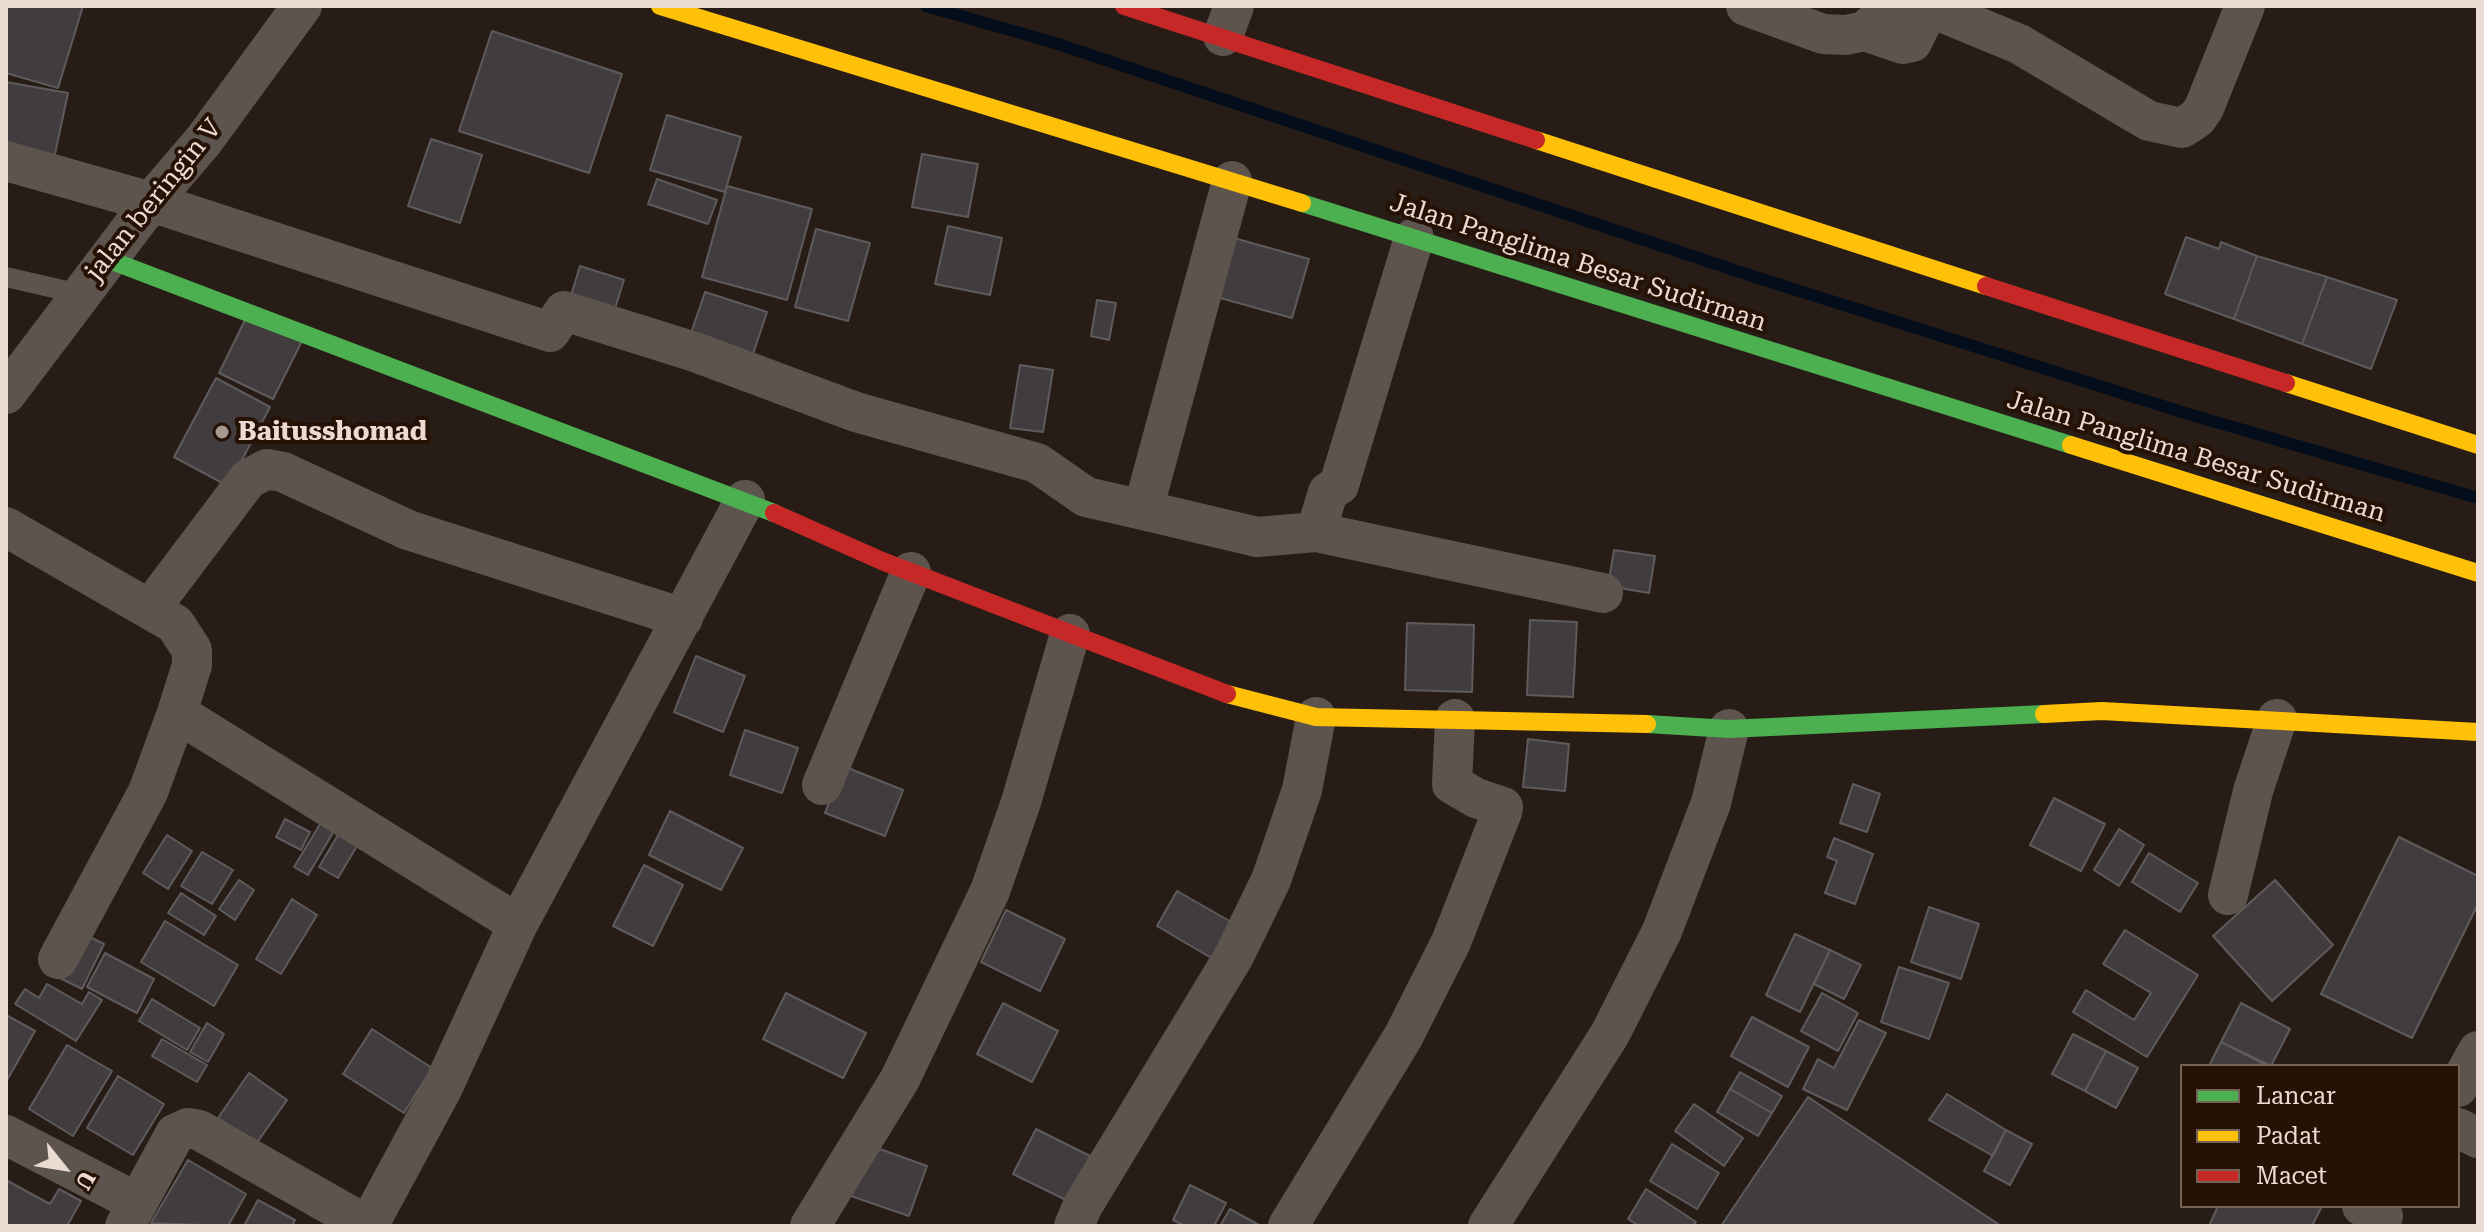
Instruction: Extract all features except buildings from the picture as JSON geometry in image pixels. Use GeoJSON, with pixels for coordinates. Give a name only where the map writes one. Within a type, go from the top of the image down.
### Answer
{"type":"FeatureCollection","features":[{"type":"Feature","properties":{"kind":"main road","name":"Jalan Panglima Besar Sudirman"},"geometry":{"type":"LineString","coordinates":[[660,6],[1232,181],[2478,573]]}},
{"type":"Feature","properties":{"kind":"main road"},"geometry":{"type":"LineString","coordinates":[[1124,6],[1229,21],[2478,445]]}},
{"type":"Feature","properties":{"kind":"main road"},"geometry":{"type":"LineString","coordinates":[[107,259],[745,500],[911,572],[1191,683],[1270,708],[1316,717],[1729,729],[2102,711],[2478,732]]}},
{"type":"Feature","properties":{"kind":"street","name":"jalan beringin V"},"geometry":{"type":"LineString","coordinates":[[6,394],[151,202],[204,140],[302,6]]}},
{"type":"Feature","properties":{"kind":"street"},"geometry":{"type":"LineString","coordinates":[[1746,6],[1823,34],[1846,35],[1879,18],[1903,44],[1912,42],[1928,10],[1974,14],[2149,121],[2182,128],[2204,108],[2245,6]]}},
{"type":"Feature","properties":{"kind":"street"},"geometry":{"type":"LineString","coordinates":[[6,161],[151,202],[550,332],[564,311],[695,352],[856,412],[1037,463],[1086,497],[1257,537],[1316,532],[1603,593]]}},
{"type":"Feature","properties":{"kind":"street"},"geometry":{"type":"LineString","coordinates":[[1143,510],[1232,181]]}},
{"type":"Feature","properties":{"kind":"street"},"geometry":{"type":"LineString","coordinates":[[1316,532],[1328,492],[1339,485],[1414,238]]}},
{"type":"Feature","properties":{"kind":"street"},"geometry":{"type":"LineString","coordinates":[[150,609],[248,479],[267,469],[283,472],[408,530],[683,618]]}},
{"type":"Feature","properties":{"kind":"street"},"geometry":{"type":"LineString","coordinates":[[6,1135],[130,1214],[175,1134],[188,1128],[199,1130],[368,1226],[442,1089],[518,924],[745,500]]}},
{"type":"Feature","properties":{"kind":"street"},"geometry":{"type":"LineString","coordinates":[[6,527],[175,624],[192,650],[192,665],[148,792],[58,959]]}},
{"type":"Feature","properties":{"kind":"street"},"geometry":{"type":"LineString","coordinates":[[822,785],[911,572]]}},
{"type":"Feature","properties":{"kind":"street"},"geometry":{"type":"LineString","coordinates":[[810,1226],[900,1079],[990,891],[1021,802],[1070,634]]}},
{"type":"Feature","properties":{"kind":"street"},"geometry":{"type":"LineString","coordinates":[[177,713],[518,924]]}},
{"type":"Feature","properties":{"kind":"street"},"geometry":{"type":"LineString","coordinates":[[1074,1226],[1082,1207],[1234,956],[1271,880],[1302,790],[1316,717]]}},
{"type":"Feature","properties":{"kind":"street"},"geometry":{"type":"LineString","coordinates":[[1288,1226],[1403,1037],[1451,942],[1502,812],[1503,807],[1476,798],[1452,784],[1455,719]]}},
{"type":"Feature","properties":{"kind":"street"},"geometry":{"type":"LineString","coordinates":[[2228,895],[2253,791],[2277,719]]}},
{"type":"Feature","properties":{"kind":"street"},"geometry":{"type":"LineString","coordinates":[[1488,1226],[1610,1034],[1662,931],[1711,803],[1729,729]]}},
{"type":"Feature","properties":{"kind":"street"},"geometry":{"type":"LineString","coordinates":[[2460,1083],[2478,1051]]}},
{"type":"Feature","properties":{"kind":"street"},"geometry":{"type":"LineString","coordinates":[[2460,1129],[2478,1138]]}},
{"type":"Feature","properties":{"kind":"lane"},"geometry":{"type":"LineString","coordinates":[[6,277],[80,294]]}},
{"type":"Feature","properties":{"kind":"waterway"},"geometry":{"type":"LineString","coordinates":[[926,6],[1052,42],[1749,275],[2188,414],[2478,498]]}},
{"type":"Feature","properties":{"kind":"traffic: fast"},"geometry":{"type":"LineString","coordinates":[[1302,203],[2071,445]]}},
{"type":"Feature","properties":{"kind":"traffic: fast"},"geometry":{"type":"LineString","coordinates":[[107,259],[774,513]]}},
{"type":"Feature","properties":{"kind":"traffic: fast"},"geometry":{"type":"LineString","coordinates":[[1647,724],[1729,729],[2044,714]]}},
{"type":"Feature","properties":{"kind":"traffic: slow"},"geometry":{"type":"LineString","coordinates":[[660,6],[1302,203]]}},
{"type":"Feature","properties":{"kind":"traffic: slow"},"geometry":{"type":"LineString","coordinates":[[1536,140],[1986,286]]}},
{"type":"Feature","properties":{"kind":"traffic: slow"},"geometry":{"type":"LineString","coordinates":[[2286,383],[2478,445]]}},
{"type":"Feature","properties":{"kind":"traffic: slow"},"geometry":{"type":"LineString","coordinates":[[2071,445],[2478,573]]}},
{"type":"Feature","properties":{"kind":"traffic: slow"},"geometry":{"type":"LineString","coordinates":[[1227,694],[1316,717],[1647,724]]}},
{"type":"Feature","properties":{"kind":"traffic: slow"},"geometry":{"type":"LineString","coordinates":[[2044,714],[2102,711],[2478,732]]}},
{"type":"Feature","properties":{"kind":"traffic: jam"},"geometry":{"type":"LineString","coordinates":[[1124,6],[1536,140]]}},
{"type":"Feature","properties":{"kind":"traffic: jam"},"geometry":{"type":"LineString","coordinates":[[1986,286],[2286,383]]}},
{"type":"Feature","properties":{"kind":"traffic: jam"},"geometry":{"type":"LineString","coordinates":[[774,513],[882,561],[1227,694]]}},
{"type":"Feature","properties":{"kind":"place","name":"Baitusshomad"},"geometry":{"type":"Point","coordinates":[222,432]}}]}
